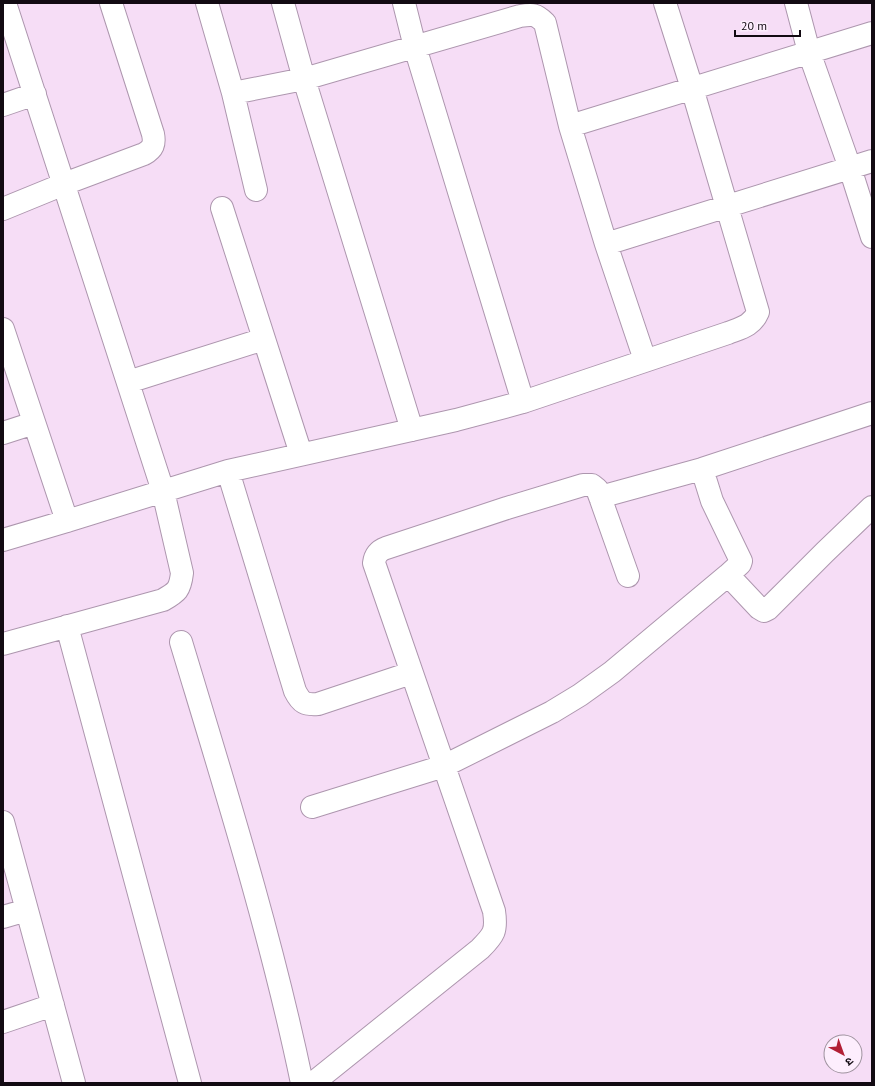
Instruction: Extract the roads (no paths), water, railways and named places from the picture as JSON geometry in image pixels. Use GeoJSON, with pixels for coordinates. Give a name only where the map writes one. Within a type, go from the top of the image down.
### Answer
{"type":"FeatureCollection","features":[{"type":"Feature","properties":{"kind":"street"},"geometry":{"type":"LineString","coordinates":[[3,644],[163,600],[174,594],[180,586],[182,573],[163,491],[35,94],[4,3]]}},
{"type":"Feature","properties":{"kind":"street"},"geometry":{"type":"LineString","coordinates":[[3,209],[151,150],[155,142],[110,3]]}},
{"type":"Feature","properties":{"kind":"street"},"geometry":{"type":"LineString","coordinates":[[207,3],[232,93],[256,190]]}},
{"type":"Feature","properties":{"kind":"street"},"geometry":{"type":"LineString","coordinates":[[283,3],[304,79],[412,430]]}},
{"type":"Feature","properties":{"kind":"street"},"geometry":{"type":"LineString","coordinates":[[404,3],[415,47],[523,402]]}},
{"type":"Feature","properties":{"kind":"street"},"geometry":{"type":"LineString","coordinates":[[3,540],[228,471],[412,430],[523,402],[748,326],[755,320],[758,312],[692,88],[664,3]]}},
{"type":"Feature","properties":{"kind":"street"},"geometry":{"type":"LineString","coordinates":[[796,3],[809,52],[850,168],[872,237]]}},
{"type":"Feature","properties":{"kind":"street"},"geometry":{"type":"LineString","coordinates":[[232,93],[304,79],[520,16],[538,16],[545,23],[550,39],[570,126],[606,244],[645,360]]}},
{"type":"Feature","properties":{"kind":"street"},"geometry":{"type":"LineString","coordinates":[[570,126],[872,33]]}},
{"type":"Feature","properties":{"kind":"street"},"geometry":{"type":"LineString","coordinates":[[3,105],[35,94]]}},
{"type":"Feature","properties":{"kind":"street"},"geometry":{"type":"LineString","coordinates":[[606,244],[872,160]]}},
{"type":"Feature","properties":{"kind":"street"},"geometry":{"type":"LineString","coordinates":[[222,208],[301,454]]}},
{"type":"Feature","properties":{"kind":"street"},"geometry":{"type":"LineString","coordinates":[[3,331],[67,521]]}},
{"type":"Feature","properties":{"kind":"street"},"geometry":{"type":"LineString","coordinates":[[128,382],[264,339]]}},
{"type":"Feature","properties":{"kind":"street"},"geometry":{"type":"LineString","coordinates":[[600,497],[702,469],[872,413]]}},
{"type":"Feature","properties":{"kind":"street"},"geometry":{"type":"LineString","coordinates":[[3,433],[34,423]]}},
{"type":"Feature","properties":{"kind":"street"},"geometry":{"type":"LineString","coordinates":[[312,807],[444,766],[552,712],[580,695],[640,649],[728,575],[740,564],[740,560],[712,501],[702,469]]}},
{"type":"Feature","properties":{"kind":"street"},"geometry":{"type":"LineString","coordinates":[[228,471],[295,691],[300,700],[309,704],[318,704],[411,673]]}},
{"type":"Feature","properties":{"kind":"street"},"geometry":{"type":"LineString","coordinates":[[313,1083],[480,949],[490,939],[496,926],[494,911],[374,563],[375,556],[379,550],[507,508],[583,485],[592,485],[597,489],[628,576]]}},
{"type":"Feature","properties":{"kind":"street"},"geometry":{"type":"LineString","coordinates":[[728,575],[759,608],[764,611],[872,507]]}},
{"type":"Feature","properties":{"kind":"street"},"geometry":{"type":"LineString","coordinates":[[67,626],[190,1083]]}},
{"type":"Feature","properties":{"kind":"street"},"geometry":{"type":"LineString","coordinates":[[181,642],[245,853],[289,1020],[302,1083]]}},
{"type":"Feature","properties":{"kind":"street"},"geometry":{"type":"LineString","coordinates":[[3,822],[74,1083]]}},
{"type":"Feature","properties":{"kind":"street"},"geometry":{"type":"LineString","coordinates":[[3,917],[27,910]]}},
{"type":"Feature","properties":{"kind":"street"},"geometry":{"type":"LineString","coordinates":[[3,1022],[53,1005]]}}]}
